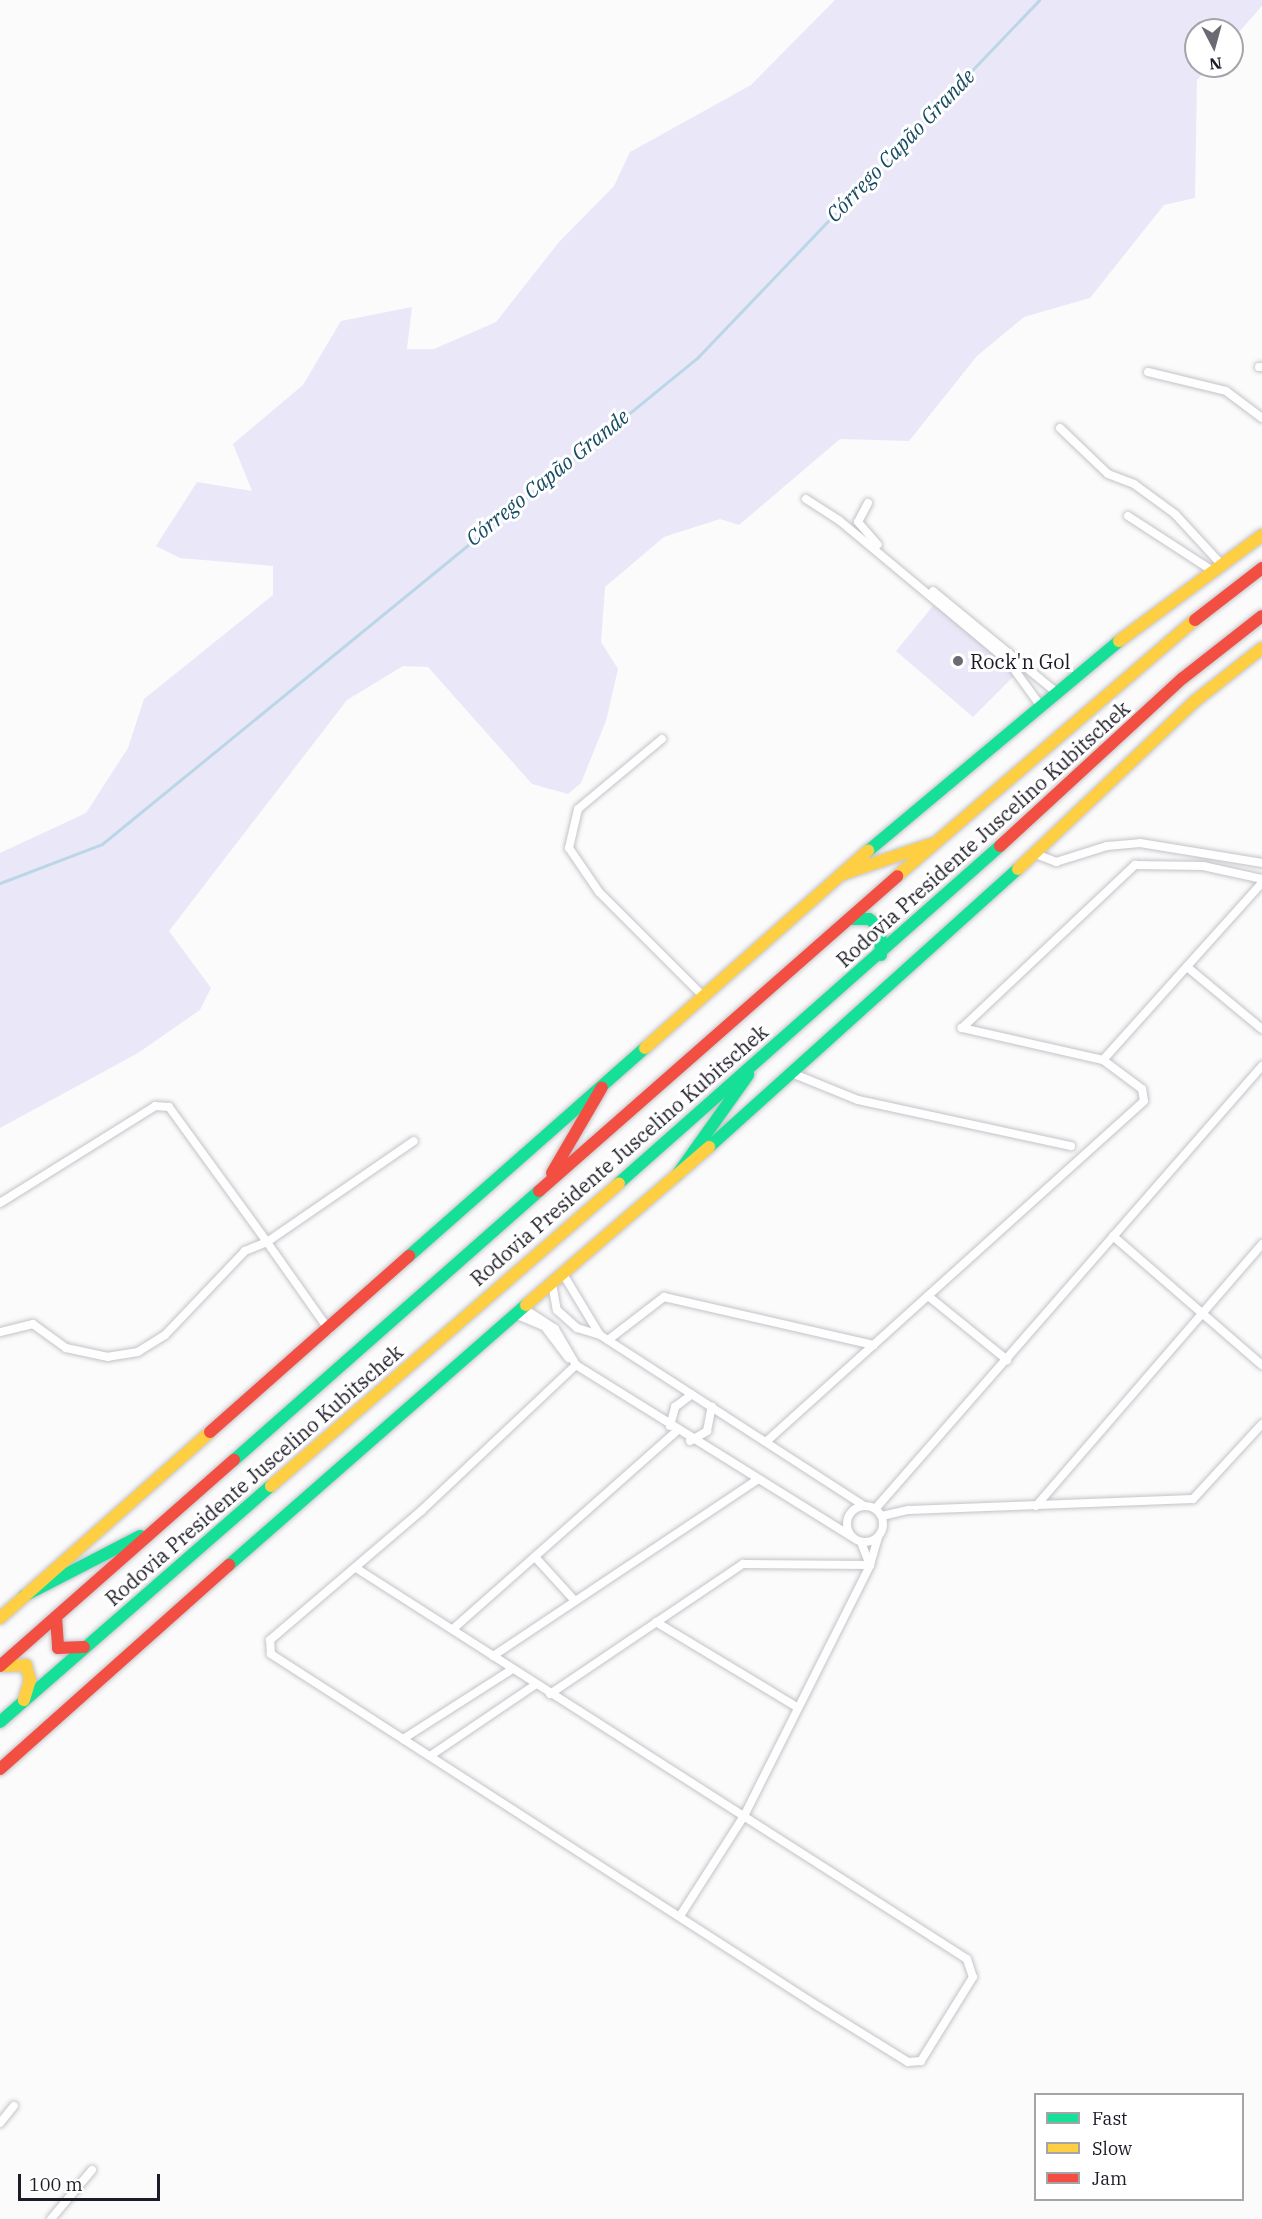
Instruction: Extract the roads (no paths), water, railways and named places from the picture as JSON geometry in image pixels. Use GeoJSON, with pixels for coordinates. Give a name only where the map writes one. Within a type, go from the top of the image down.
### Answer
{"type":"FeatureCollection","features":[{"type":"Feature","properties":{"kind":"main road"},"geometry":{"type":"LineString","coordinates":[[0,1618],[329,1330],[840,875],[1056,692],[1215,567],[1262,535]]}},
{"type":"Feature","properties":{"kind":"main road","name":"Rodovia Presidente Juscelino Kubitschek"},"geometry":{"type":"LineString","coordinates":[[0,1666],[545,1184],[940,841],[1145,658],[1262,568]]}},
{"type":"Feature","properties":{"kind":"main road","name":"Rodovia Presidente Juscelino Kubitschek"},"geometry":{"type":"LineString","coordinates":[[0,1722],[762,1055],[881,955],[1183,678],[1262,616]]}},
{"type":"Feature","properties":{"kind":"main road"},"geometry":{"type":"LineString","coordinates":[[0,1769],[519,1311],[794,1074],[1195,701],[1262,648]]}},
{"type":"Feature","properties":{"kind":"main road"},"geometry":{"type":"LineString","coordinates":[[840,875],[940,841]]}},
{"type":"Feature","properties":{"kind":"main road"},"geometry":{"type":"LineString","coordinates":[[849,919],[869,919],[880,927],[881,955]]}},
{"type":"Feature","properties":{"kind":"main road"},"geometry":{"type":"LineString","coordinates":[[677,1175],[762,1055]]}},
{"type":"Feature","properties":{"kind":"main road"},"geometry":{"type":"LineString","coordinates":[[545,1184],[602,1087]]}},
{"type":"Feature","properties":{"kind":"main road"},"geometry":{"type":"LineString","coordinates":[[24,1596],[159,1526]]}},
{"type":"Feature","properties":{"kind":"main road"},"geometry":{"type":"LineString","coordinates":[[56,1617],[58,1648],[88,1645]]}},
{"type":"Feature","properties":{"kind":"main road"},"geometry":{"type":"LineString","coordinates":[[0,1666],[26,1665],[30,1680],[24,1700]]}},
{"type":"Feature","properties":{"kind":"street"},"geometry":{"type":"LineString","coordinates":[[1148,372],[1226,390],[1262,418]]}},
{"type":"Feature","properties":{"kind":"street"},"geometry":{"type":"LineString","coordinates":[[1060,428],[1108,474],[1134,484],[1175,514],[1215,567]]}},
{"type":"Feature","properties":{"kind":"street"},"geometry":{"type":"LineString","coordinates":[[806,499],[840,520],[1008,661],[1040,705]]}},
{"type":"Feature","properties":{"kind":"street"},"geometry":{"type":"LineString","coordinates":[[868,503],[860,527],[1056,692]]}},
{"type":"Feature","properties":{"kind":"street"},"geometry":{"type":"LineString","coordinates":[[1128,516],[1215,567]]}},
{"type":"Feature","properties":{"kind":"street"},"geometry":{"type":"LineString","coordinates":[[662,739],[578,809],[569,848],[599,892],[704,997]]}},
{"type":"Feature","properties":{"kind":"street"},"geometry":{"type":"LineString","coordinates":[[1033,853],[1056,861],[1107,846],[1140,843],[1262,863]]}},
{"type":"Feature","properties":{"kind":"street"},"geometry":{"type":"LineString","coordinates":[[768,1440],[1140,1105],[1142,1089],[1103,1060],[962,1028],[1135,864],[1203,866],[1262,881],[1103,1060]]}},
{"type":"Feature","properties":{"kind":"street"},"geometry":{"type":"LineString","coordinates":[[1186,967],[1262,1029]]}},
{"type":"Feature","properties":{"kind":"street"},"geometry":{"type":"LineString","coordinates":[[876,1508],[1262,1066]]}},
{"type":"Feature","properties":{"kind":"street"},"geometry":{"type":"LineString","coordinates":[[794,1074],[858,1100],[1071,1146]]}},
{"type":"Feature","properties":{"kind":"street"},"geometry":{"type":"LineString","coordinates":[[0,1203],[155,1106],[169,1107],[329,1330]]}},
{"type":"Feature","properties":{"kind":"street"},"geometry":{"type":"LineString","coordinates":[[0,1332],[33,1324],[66,1348],[108,1357],[138,1352],[165,1335],[245,1251],[267,1242],[414,1140]]}},
{"type":"Feature","properties":{"kind":"street"},"geometry":{"type":"LineString","coordinates":[[1113,1236],[1262,1365]]}},
{"type":"Feature","properties":{"kind":"street"},"geometry":{"type":"LineString","coordinates":[[1036,1506],[1262,1244]]}},
{"type":"Feature","properties":{"kind":"street"},"geometry":{"type":"LineString","coordinates":[[563,1274],[604,1338]]}},
{"type":"Feature","properties":{"kind":"street"},"geometry":{"type":"LineString","coordinates":[[552,1283],[555,1303],[566,1320],[577,1328],[604,1338],[768,1440],[863,1505],[876,1508],[882,1516],[870,1565],[744,1816],[680,1916]]}},
{"type":"Feature","properties":{"kind":"street"},"geometry":{"type":"LineString","coordinates":[[928,1296],[1007,1360]]}},
{"type":"Feature","properties":{"kind":"street"},"geometry":{"type":"LineString","coordinates":[[604,1338],[664,1297],[874,1345]]}},
{"type":"Feature","properties":{"kind":"street"},"geometry":{"type":"LineString","coordinates":[[519,1311],[555,1329],[572,1362]]}},
{"type":"Feature","properties":{"kind":"street"},"geometry":{"type":"LineString","coordinates":[[519,1311],[544,1327],[572,1362],[690,1441],[861,1542],[870,1565]]}},
{"type":"Feature","properties":{"kind":"street"},"geometry":{"type":"LineString","coordinates":[[555,1329],[566,1320]]}},
{"type":"Feature","properties":{"kind":"street"},"geometry":{"type":"LineString","coordinates":[[562,1339],[577,1328]]}},
{"type":"Feature","properties":{"kind":"street"},"geometry":{"type":"LineString","coordinates":[[356,1568],[453,1629],[511,1670],[971,1962],[973,1977],[925,2056],[908,2062],[430,1756],[269,1649],[270,1640],[356,1568],[572,1362]]}},
{"type":"Feature","properties":{"kind":"street"},"geometry":{"type":"LineString","coordinates":[[453,1629],[673,1429],[675,1407],[692,1394]]}},
{"type":"Feature","properties":{"kind":"street"},"geometry":{"type":"LineString","coordinates":[[690,1441],[707,1431],[712,1406]]}},
{"type":"Feature","properties":{"kind":"street"},"geometry":{"type":"LineString","coordinates":[[882,1516],[909,1510],[1197,1498],[1262,1425]]}},
{"type":"Feature","properties":{"kind":"street"},"geometry":{"type":"LineString","coordinates":[[493,1656],[758,1480]]}},
{"type":"Feature","properties":{"kind":"street"},"geometry":{"type":"LineString","coordinates":[[852,1537],[847,1520],[863,1505]]}},
{"type":"Feature","properties":{"kind":"street"},"geometry":{"type":"LineString","coordinates":[[861,1542],[878,1538]]}},
{"type":"Feature","properties":{"kind":"street"},"geometry":{"type":"LineString","coordinates":[[534,1557],[575,1601]]}},
{"type":"Feature","properties":{"kind":"street"},"geometry":{"type":"LineString","coordinates":[[550,1694],[749,1561],[870,1565]]}},
{"type":"Feature","properties":{"kind":"street"},"geometry":{"type":"LineString","coordinates":[[656,1622],[797,1707]]}},
{"type":"Feature","properties":{"kind":"street"},"geometry":{"type":"LineString","coordinates":[[403,1738],[511,1670]]}},
{"type":"Feature","properties":{"kind":"street"},"geometry":{"type":"LineString","coordinates":[[430,1756],[535,1685]]}},
{"type":"Feature","properties":{"kind":"street"},"geometry":{"type":"LineString","coordinates":[[0,2123],[14,2106]]}},
{"type":"Feature","properties":{"kind":"street"},"geometry":{"type":"LineString","coordinates":[[51,2219],[92,2169]]}},
{"type":"Feature","properties":{"kind":"waterway","name":"Córrego Capão Grande"},"geometry":{"type":"LineString","coordinates":[[0,883],[102,844],[698,357],[1039,0]]}},
{"type":"Feature","properties":{"kind":"place","name":"Rock'n Gol"},"geometry":{"type":"Point","coordinates":[958,661]}}]}
